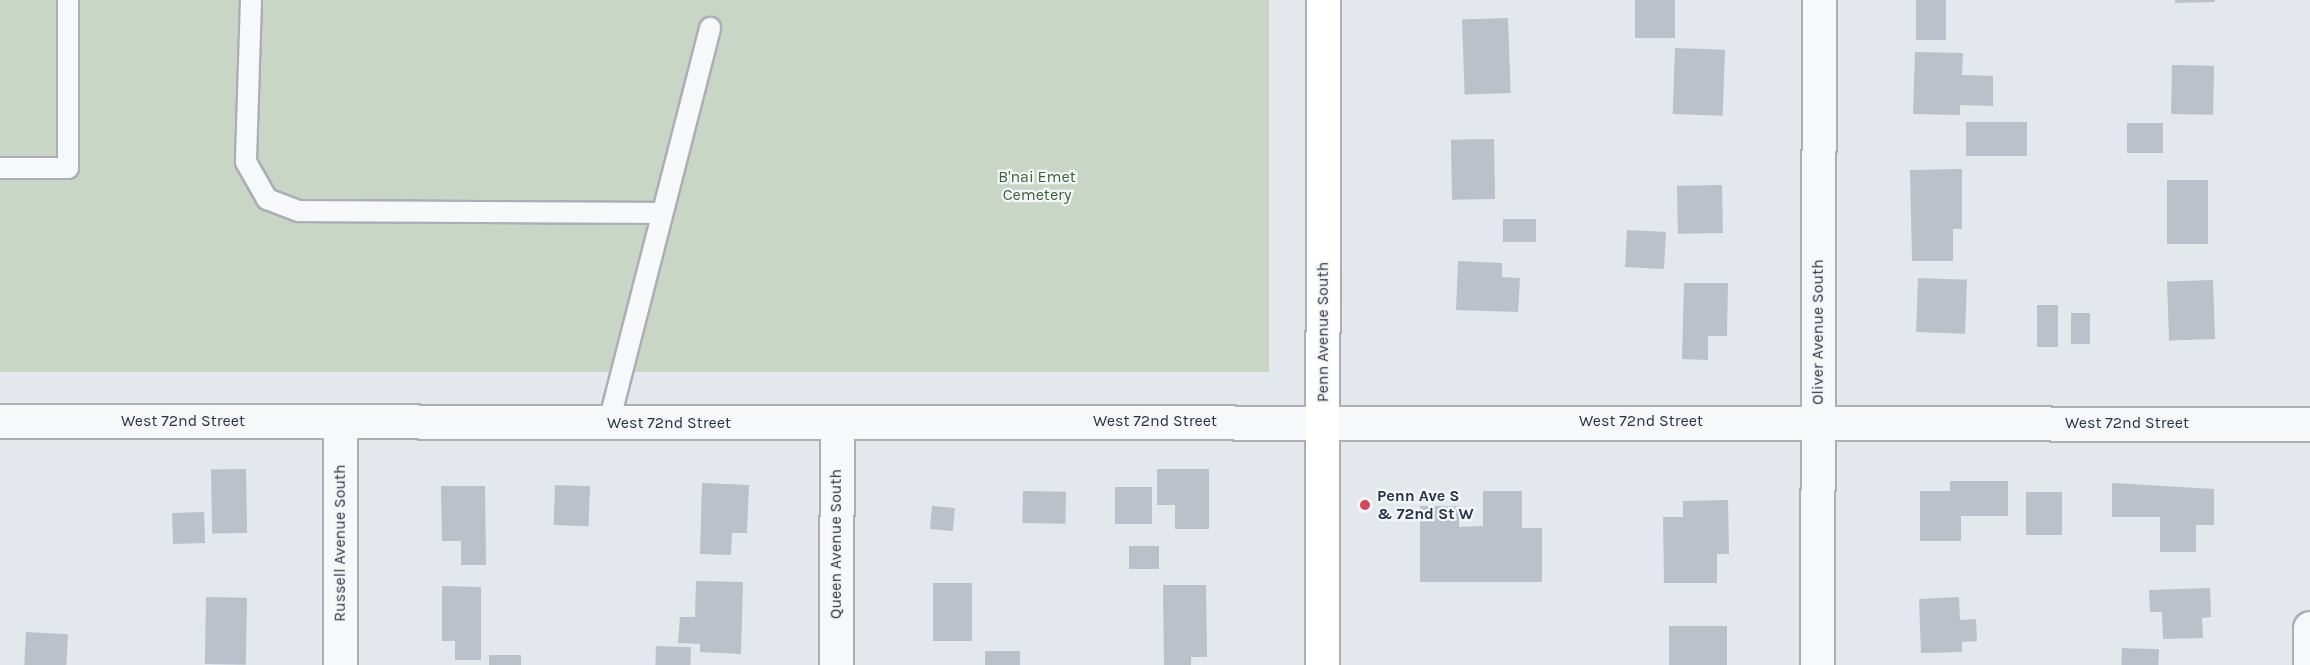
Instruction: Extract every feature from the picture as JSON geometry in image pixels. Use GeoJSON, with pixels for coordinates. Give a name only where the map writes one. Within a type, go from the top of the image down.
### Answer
{"type":"FeatureCollection","features":[{"type":"Feature","properties":{"kind":"main road","name":"Penn Avenue South"},"geometry":{"type":"LineString","coordinates":[[1323,0],[1323,665]]}},
{"type":"Feature","properties":{"kind":"street","name":"Oliver Avenue South"},"geometry":{"type":"LineString","coordinates":[[1817,665],[1819,0]]}},
{"type":"Feature","properties":{"kind":"street","name":"West 72nd Street"},"geometry":{"type":"LineString","coordinates":[[0,421],[837,423],[1323,420],[2310,423]]}},
{"type":"Feature","properties":{"kind":"street","name":"Russell Avenue South"},"geometry":{"type":"LineString","coordinates":[[340,421],[340,665]]}},
{"type":"Feature","properties":{"kind":"street","name":"Queen Avenue South"},"geometry":{"type":"LineString","coordinates":[[836,665],[837,423]]}},
{"type":"Feature","properties":{"kind":"street"},"geometry":{"type":"LineString","coordinates":[[2310,628],[2310,665]]}},
{"type":"Feature","properties":{"kind":"lane"},"geometry":{"type":"LineString","coordinates":[[0,168],[68,168],[69,0]]}},
{"type":"Feature","properties":{"kind":"lane"},"geometry":{"type":"LineString","coordinates":[[250,0],[246,162],[267,199],[299,212],[661,213]]}},
{"type":"Feature","properties":{"kind":"lane"},"geometry":{"type":"LineString","coordinates":[[609,422],[710,28]]}},
{"type":"Feature","properties":{"kind":"green space","name":"B'nai Emet Cemetery"},"geometry":{"type":"Polygon","coordinates":[[[0,0],[1269,0],[1269,372],[0,372],[0,0]]]}},
{"type":"Feature","properties":{"kind":"building"},"geometry":{"type":"Polygon","coordinates":[[[1635,0],[1675,0],[1675,38],[1635,38],[1635,0]]]}},
{"type":"Feature","properties":{"kind":"building"},"geometry":{"type":"Polygon","coordinates":[[[1916,0],[1946,0],[1946,40],[1916,40],[1916,0]]]}},
{"type":"Feature","properties":{"kind":"building"},"geometry":{"type":"Polygon","coordinates":[[[2175,0],[2215,0],[2215,2],[2175,3],[2175,0]]]}},
{"type":"Feature","properties":{"kind":"building"},"geometry":{"type":"Polygon","coordinates":[[[1508,18],[1511,93],[1465,95],[1462,20],[1508,18]]]}},
{"type":"Feature","properties":{"kind":"building"},"geometry":{"type":"Polygon","coordinates":[[[1675,48],[1725,50],[1723,116],[1673,114],[1675,48]]]}},
{"type":"Feature","properties":{"kind":"building"},"geometry":{"type":"Polygon","coordinates":[[[1915,52],[1963,53],[1962,75],[1993,76],[1993,106],[1960,105],[1960,115],[1913,114],[1915,52]]]}},
{"type":"Feature","properties":{"kind":"building"},"geometry":{"type":"Polygon","coordinates":[[[2172,65],[2214,66],[2213,115],[2171,114],[2172,65]]]}},
{"type":"Feature","properties":{"kind":"building"},"geometry":{"type":"Polygon","coordinates":[[[1966,122],[2027,122],[2027,156],[1966,156],[1966,122]]]}},
{"type":"Feature","properties":{"kind":"building"},"geometry":{"type":"Polygon","coordinates":[[[2127,123],[2163,123],[2163,153],[2127,153],[2127,123]]]}},
{"type":"Feature","properties":{"kind":"building"},"geometry":{"type":"Polygon","coordinates":[[[1494,139],[1495,199],[1452,200],[1451,140],[1494,139]]]}},
{"type":"Feature","properties":{"kind":"building"},"geometry":{"type":"Polygon","coordinates":[[[1962,169],[1962,229],[1953,229],[1953,261],[1912,261],[1910,170],[1962,169]]]}},
{"type":"Feature","properties":{"kind":"building"},"geometry":{"type":"Polygon","coordinates":[[[2167,180],[2208,180],[2208,244],[2167,244],[2167,180]]]}},
{"type":"Feature","properties":{"kind":"building"},"geometry":{"type":"Polygon","coordinates":[[[1722,185],[1723,233],[1678,234],[1677,186],[1722,185]]]}},
{"type":"Feature","properties":{"kind":"building"},"geometry":{"type":"Polygon","coordinates":[[[1503,219],[1536,219],[1536,242],[1503,242],[1503,219]]]}},
{"type":"Feature","properties":{"kind":"building"},"geometry":{"type":"Polygon","coordinates":[[[1627,230],[1666,232],[1664,269],[1625,267],[1627,230]]]}},
{"type":"Feature","properties":{"kind":"building"},"geometry":{"type":"Polygon","coordinates":[[[1458,261],[1502,263],[1502,277],[1520,278],[1518,312],[1456,310],[1458,261]]]}},
{"type":"Feature","properties":{"kind":"building"},"geometry":{"type":"Polygon","coordinates":[[[1918,278],[1967,280],[1965,334],[1916,332],[1918,278]]]}},
{"type":"Feature","properties":{"kind":"building"},"geometry":{"type":"Polygon","coordinates":[[[2213,280],[2215,339],[2169,341],[2167,282],[2213,280]]]}},
{"type":"Feature","properties":{"kind":"building"},"geometry":{"type":"Polygon","coordinates":[[[1684,283],[1728,283],[1727,336],[1708,336],[1708,360],[1682,359],[1684,283]]]}},
{"type":"Feature","properties":{"kind":"building"},"geometry":{"type":"Polygon","coordinates":[[[2037,305],[2058,305],[2058,347],[2037,347],[2037,305]]]}},
{"type":"Feature","properties":{"kind":"building"},"geometry":{"type":"Polygon","coordinates":[[[2071,313],[2090,313],[2090,344],[2071,344],[2071,313]]]}},
{"type":"Feature","properties":{"kind":"building"},"geometry":{"type":"Polygon","coordinates":[[[246,469],[247,533],[212,534],[211,470],[246,469]]]}},
{"type":"Feature","properties":{"kind":"building"},"geometry":{"type":"Polygon","coordinates":[[[1157,469],[1209,469],[1209,529],[1175,529],[1175,505],[1157,505],[1157,469]]]}},
{"type":"Feature","properties":{"kind":"building"},"geometry":{"type":"Polygon","coordinates":[[[1950,481],[2008,481],[2008,516],[1961,516],[1961,541],[1920,541],[1920,491],[1950,491],[1950,481]]]}},
{"type":"Feature","properties":{"kind":"building"},"geometry":{"type":"Polygon","coordinates":[[[702,483],[749,485],[747,533],[732,533],[731,555],[700,554],[702,483]]]}},
{"type":"Feature","properties":{"kind":"building"},"geometry":{"type":"Polygon","coordinates":[[[2112,483],[2214,489],[2214,525],[2196,525],[2196,552],[2160,552],[2160,517],[2112,517],[2112,483]]]}},
{"type":"Feature","properties":{"kind":"building"},"geometry":{"type":"Polygon","coordinates":[[[555,485],[590,486],[589,526],[554,525],[555,485]]]}},
{"type":"Feature","properties":{"kind":"building"},"geometry":{"type":"Polygon","coordinates":[[[441,486],[485,486],[486,565],[461,565],[461,541],[442,541],[441,486]]]}},
{"type":"Feature","properties":{"kind":"building"},"geometry":{"type":"Polygon","coordinates":[[[1115,487],[1152,487],[1152,524],[1115,524],[1115,487]]]}},
{"type":"Feature","properties":{"kind":"building"},"geometry":{"type":"Polygon","coordinates":[[[1023,491],[1066,492],[1065,524],[1022,523],[1023,491]]]}},
{"type":"Feature","properties":{"kind":"building"},"geometry":{"type":"Polygon","coordinates":[[[1483,491],[1522,491],[1522,528],[1542,528],[1542,582],[1420,582],[1420,506],[1459,506],[1459,527],[1483,526],[1483,491]]]}},
{"type":"Feature","properties":{"kind":"building"},"geometry":{"type":"Polygon","coordinates":[[[2026,492],[2062,492],[2062,535],[2026,535],[2026,492]]]}},
{"type":"Feature","properties":{"kind":"building"},"geometry":{"type":"Polygon","coordinates":[[[1728,500],[1729,554],[1717,554],[1717,583],[1664,583],[1663,517],[1683,517],[1683,501],[1728,500]]]}},
{"type":"Feature","properties":{"kind":"building"},"geometry":{"type":"Polygon","coordinates":[[[932,506],[955,508],[953,531],[930,529],[932,506]]]}},
{"type":"Feature","properties":{"kind":"building"},"geometry":{"type":"Polygon","coordinates":[[[204,512],[205,543],[173,544],[172,513],[204,512]]]}},
{"type":"Feature","properties":{"kind":"building"},"geometry":{"type":"Polygon","coordinates":[[[1129,546],[1159,546],[1159,569],[1129,569],[1129,546]]]}},
{"type":"Feature","properties":{"kind":"building"},"geometry":{"type":"Polygon","coordinates":[[[696,581],[743,582],[741,654],[700,652],[700,644],[678,643],[680,617],[695,617],[696,581]]]}},
{"type":"Feature","properties":{"kind":"building"},"geometry":{"type":"Polygon","coordinates":[[[933,583],[972,583],[972,641],[933,641],[933,583]]]}},
{"type":"Feature","properties":{"kind":"building"},"geometry":{"type":"Polygon","coordinates":[[[1163,585],[1206,585],[1207,657],[1191,657],[1191,665],[1164,665],[1163,585]]]}},
{"type":"Feature","properties":{"kind":"building"},"geometry":{"type":"Polygon","coordinates":[[[442,586],[481,587],[481,660],[455,660],[455,641],[442,641],[442,586]]]}},
{"type":"Feature","properties":{"kind":"building"},"geometry":{"type":"Polygon","coordinates":[[[2210,588],[2211,617],[2202,618],[2203,638],[2163,639],[2162,612],[2150,612],[2149,590],[2210,588]]]}},
{"type":"Feature","properties":{"kind":"building"},"geometry":{"type":"Polygon","coordinates":[[[206,597],[247,598],[246,665],[205,664],[206,597]]]}},
{"type":"Feature","properties":{"kind":"building"},"geometry":{"type":"Polygon","coordinates":[[[1959,597],[1960,620],[1976,619],[1977,641],[1962,642],[1962,652],[1921,653],[1919,599],[1959,597]]]}},
{"type":"Feature","properties":{"kind":"building"},"geometry":{"type":"Polygon","coordinates":[[[1669,626],[1727,626],[1727,665],[1669,665],[1669,626]]]}},
{"type":"Feature","properties":{"kind":"building"},"geometry":{"type":"Polygon","coordinates":[[[26,632],[68,634],[66,665],[24,665],[26,632]]]}},
{"type":"Feature","properties":{"kind":"building"},"geometry":{"type":"Polygon","coordinates":[[[656,646],[691,647],[690,665],[655,665],[656,646]]]}},
{"type":"Feature","properties":{"kind":"building"},"geometry":{"type":"Polygon","coordinates":[[[2122,648],[2159,649],[2158,665],[2121,665],[2122,648]]]}},
{"type":"Feature","properties":{"kind":"building"},"geometry":{"type":"Polygon","coordinates":[[[985,651],[1020,651],[1020,665],[985,665],[985,651]]]}},
{"type":"Feature","properties":{"kind":"building"},"geometry":{"type":"Polygon","coordinates":[[[489,655],[521,655],[521,665],[489,665],[489,655]]]}},
{"type":"Feature","properties":{"kind":"place","name":"Penn Ave S & 72nd St W"},"geometry":{"type":"Point","coordinates":[1365,505]}}]}
